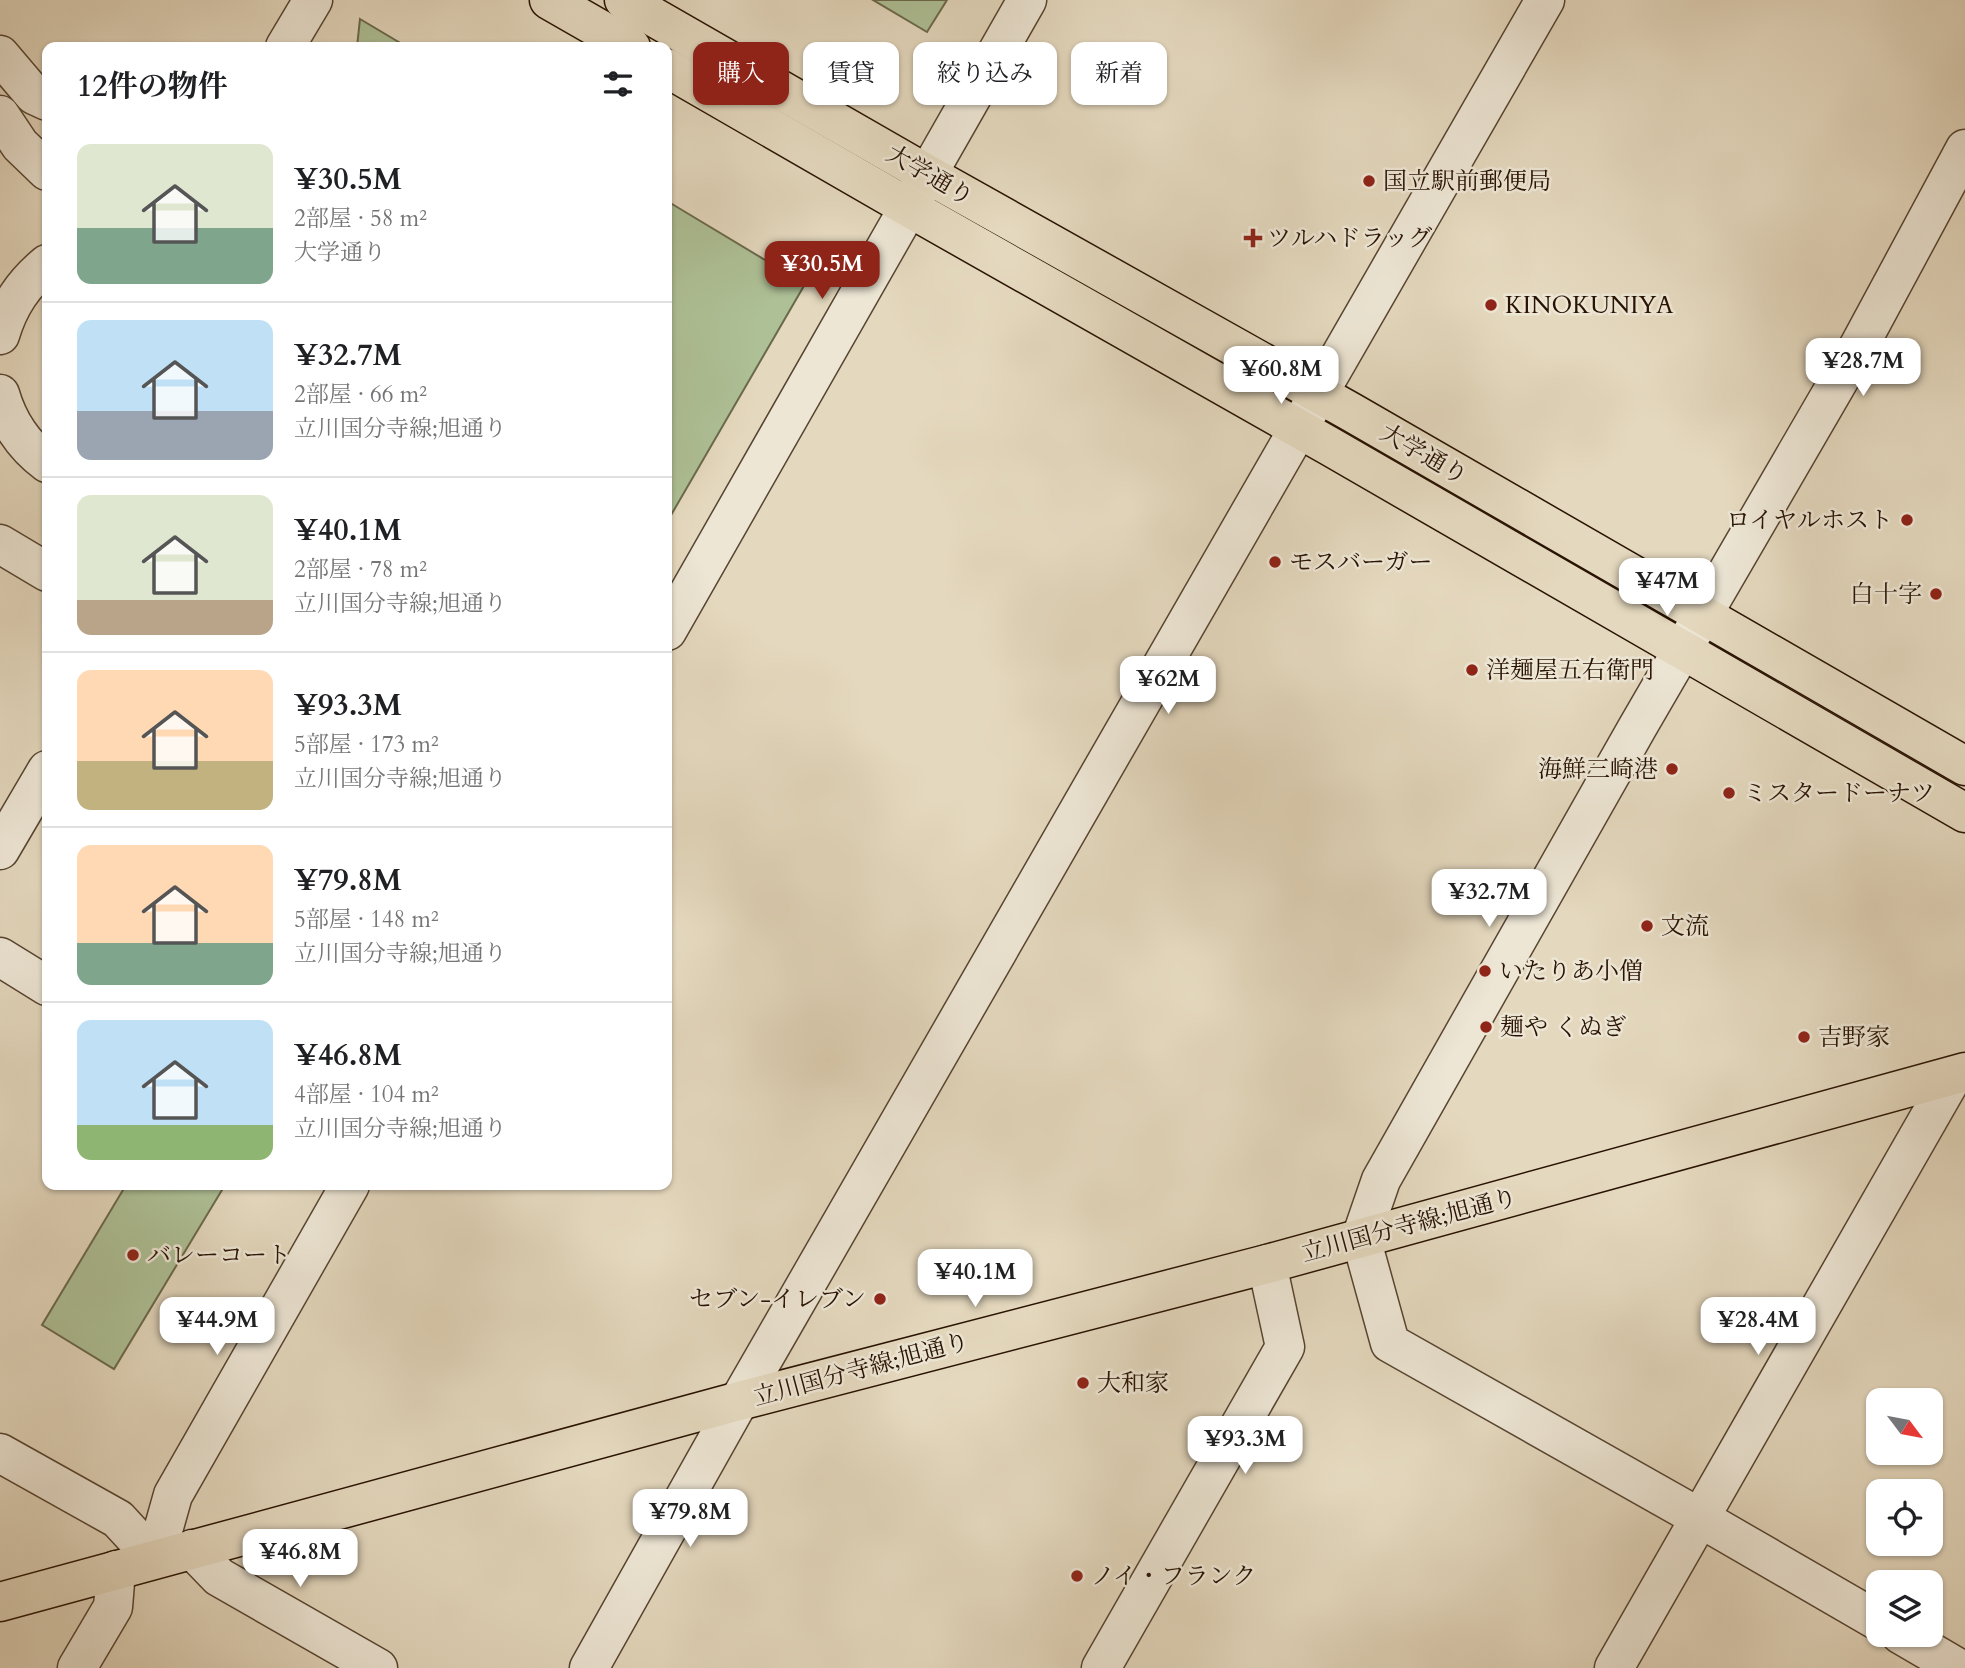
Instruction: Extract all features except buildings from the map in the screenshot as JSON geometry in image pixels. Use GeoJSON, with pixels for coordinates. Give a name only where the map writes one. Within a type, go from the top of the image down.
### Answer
{"type":"FeatureCollection","features":[{"type":"Feature","properties":{"kind":"main road"},"geometry":{"type":"LineString","coordinates":[[550,0],[622,42]]}},
{"type":"Feature","properties":{"kind":"main road","name":"大学通り"},"geometry":{"type":"LineString","coordinates":[[624,0],[927,174],[1318,393],[1965,766]]}},
{"type":"Feature","properties":{"kind":"main road","name":"大学通り"},"geometry":{"type":"LineString","coordinates":[[672,71],[1965,813]]}},
{"type":"Feature","properties":{"kind":"main road","name":"立川国分寺線;旭通り"},"geometry":{"type":"LineString","coordinates":[[0,1602],[738,1401],[1267,1264],[1959,1074]]}},
{"type":"Feature","properties":{"kind":"street"},"geometry":{"type":"LineString","coordinates":[[288,42],[313,0]]}},
{"type":"Feature","properties":{"kind":"street"},"geometry":{"type":"LineString","coordinates":[[672,622],[1027,0]]}},
{"type":"Feature","properties":{"kind":"street"},"geometry":{"type":"LineString","coordinates":[[589,1668],[738,1401],[1545,0]]}},
{"type":"Feature","properties":{"kind":"street"},"geometry":{"type":"LineString","coordinates":[[0,55],[34,95],[42,99]]}},
{"type":"Feature","properties":{"kind":"street"},"geometry":{"type":"LineString","coordinates":[[0,115],[20,145],[42,166]]}},
{"type":"Feature","properties":{"kind":"street"},"geometry":{"type":"LineString","coordinates":[[1866,1614],[1390,1343],[1361,1238],[1381,1180],[1637,728],[1860,344],[1965,149]]}},
{"type":"Feature","properties":{"kind":"street"},"geometry":{"type":"LineString","coordinates":[[0,335],[7,313],[18,295],[42,268]]}},
{"type":"Feature","properties":{"kind":"street"},"geometry":{"type":"LineString","coordinates":[[2,410],[22,439],[42,459]]}},
{"type":"Feature","properties":{"kind":"street"},"geometry":{"type":"LineString","coordinates":[[0,544],[42,569]]}},
{"type":"Feature","properties":{"kind":"street"},"geometry":{"type":"LineString","coordinates":[[0,850],[42,779]]}},
{"type":"Feature","properties":{"kind":"street"},"geometry":{"type":"LineString","coordinates":[[0,957],[42,983]]}},
{"type":"Feature","properties":{"kind":"street"},"geometry":{"type":"LineString","coordinates":[[1614,1668],[1959,1074]]}},
{"type":"Feature","properties":{"kind":"street"},"geometry":{"type":"LineString","coordinates":[[155,1559],[173,1495],[347,1190]]}},
{"type":"Feature","properties":{"kind":"street"},"geometry":{"type":"LineString","coordinates":[[1101,1668],[1285,1347],[1267,1264]]}},
{"type":"Feature","properties":{"kind":"street"},"geometry":{"type":"LineString","coordinates":[[0,1453],[118,1519],[155,1559]]}},
{"type":"Feature","properties":{"kind":"street"},"geometry":{"type":"LineString","coordinates":[[192,1549],[219,1577],[378,1668]]}},
{"type":"Feature","properties":{"kind":"street"},"geometry":{"type":"LineString","coordinates":[[77,1668],[113,1607],[116,1570]]}},
{"type":"Feature","properties":{"kind":"street"},"geometry":{"type":"LineString","coordinates":[[1922,1647],[1958,1668]]}},
{"type":"Feature","properties":{"kind":"green space"},"geometry":{"type":"Polygon","coordinates":[[[873,0],[947,0],[927,32],[873,0]]]}},
{"type":"Feature","properties":{"kind":"green space"},"geometry":{"type":"Polygon","coordinates":[[[360,19],[399,42],[358,42],[360,19]]]}},
{"type":"Feature","properties":{"kind":"green space"},"geometry":{"type":"Polygon","coordinates":[[[672,204],[805,284],[672,513],[672,204]]]}},
{"type":"Feature","properties":{"kind":"green space","name":"バレーコート"},"geometry":{"type":"Polygon","coordinates":[[[123,1190],[222,1190],[114,1369],[42,1325],[123,1190]]]}},
{"type":"Feature","properties":{"kind":"place","name":"国立駅前郵便局"},"geometry":{"type":"Point","coordinates":[1369,181]}},
{"type":"Feature","properties":{"kind":"place","name":"ツルハドラッグ"},"geometry":{"type":"Point","coordinates":[1253,238]}},
{"type":"Feature","properties":{"kind":"place","name":"KINOKUNIYA"},"geometry":{"type":"Point","coordinates":[1491,305]}},
{"type":"Feature","properties":{"kind":"place","name":"ロイヤルホスト"},"geometry":{"type":"Point","coordinates":[1907,520]}},
{"type":"Feature","properties":{"kind":"place","name":"モスバーガー"},"geometry":{"type":"Point","coordinates":[1275,562]}},
{"type":"Feature","properties":{"kind":"place","name":"白十字"},"geometry":{"type":"Point","coordinates":[1936,594]}},
{"type":"Feature","properties":{"kind":"place","name":"洋麺屋五右衛門"},"geometry":{"type":"Point","coordinates":[1472,670]}},
{"type":"Feature","properties":{"kind":"place","name":"海鮮三崎港"},"geometry":{"type":"Point","coordinates":[1672,769]}},
{"type":"Feature","properties":{"kind":"place","name":"ミスタードーナツ"},"geometry":{"type":"Point","coordinates":[1729,793]}},
{"type":"Feature","properties":{"kind":"place","name":"文流"},"geometry":{"type":"Point","coordinates":[1647,926]}},
{"type":"Feature","properties":{"kind":"place","name":"いたりあ小僧"},"geometry":{"type":"Point","coordinates":[1485,971]}},
{"type":"Feature","properties":{"kind":"place","name":"麺や くぬぎ"},"geometry":{"type":"Point","coordinates":[1486,1027]}},
{"type":"Feature","properties":{"kind":"place","name":"吉野家"},"geometry":{"type":"Point","coordinates":[1804,1037]}},
{"type":"Feature","properties":{"kind":"place","name":"バレーコート"},"geometry":{"type":"Point","coordinates":[133,1255]}},
{"type":"Feature","properties":{"kind":"place","name":"セブン-イレブン"},"geometry":{"type":"Point","coordinates":[880,1299]}},
{"type":"Feature","properties":{"kind":"place","name":"大和家"},"geometry":{"type":"Point","coordinates":[1083,1383]}},
{"type":"Feature","properties":{"kind":"place","name":"ノイ・フランク"},"geometry":{"type":"Point","coordinates":[1077,1576]}}]}
